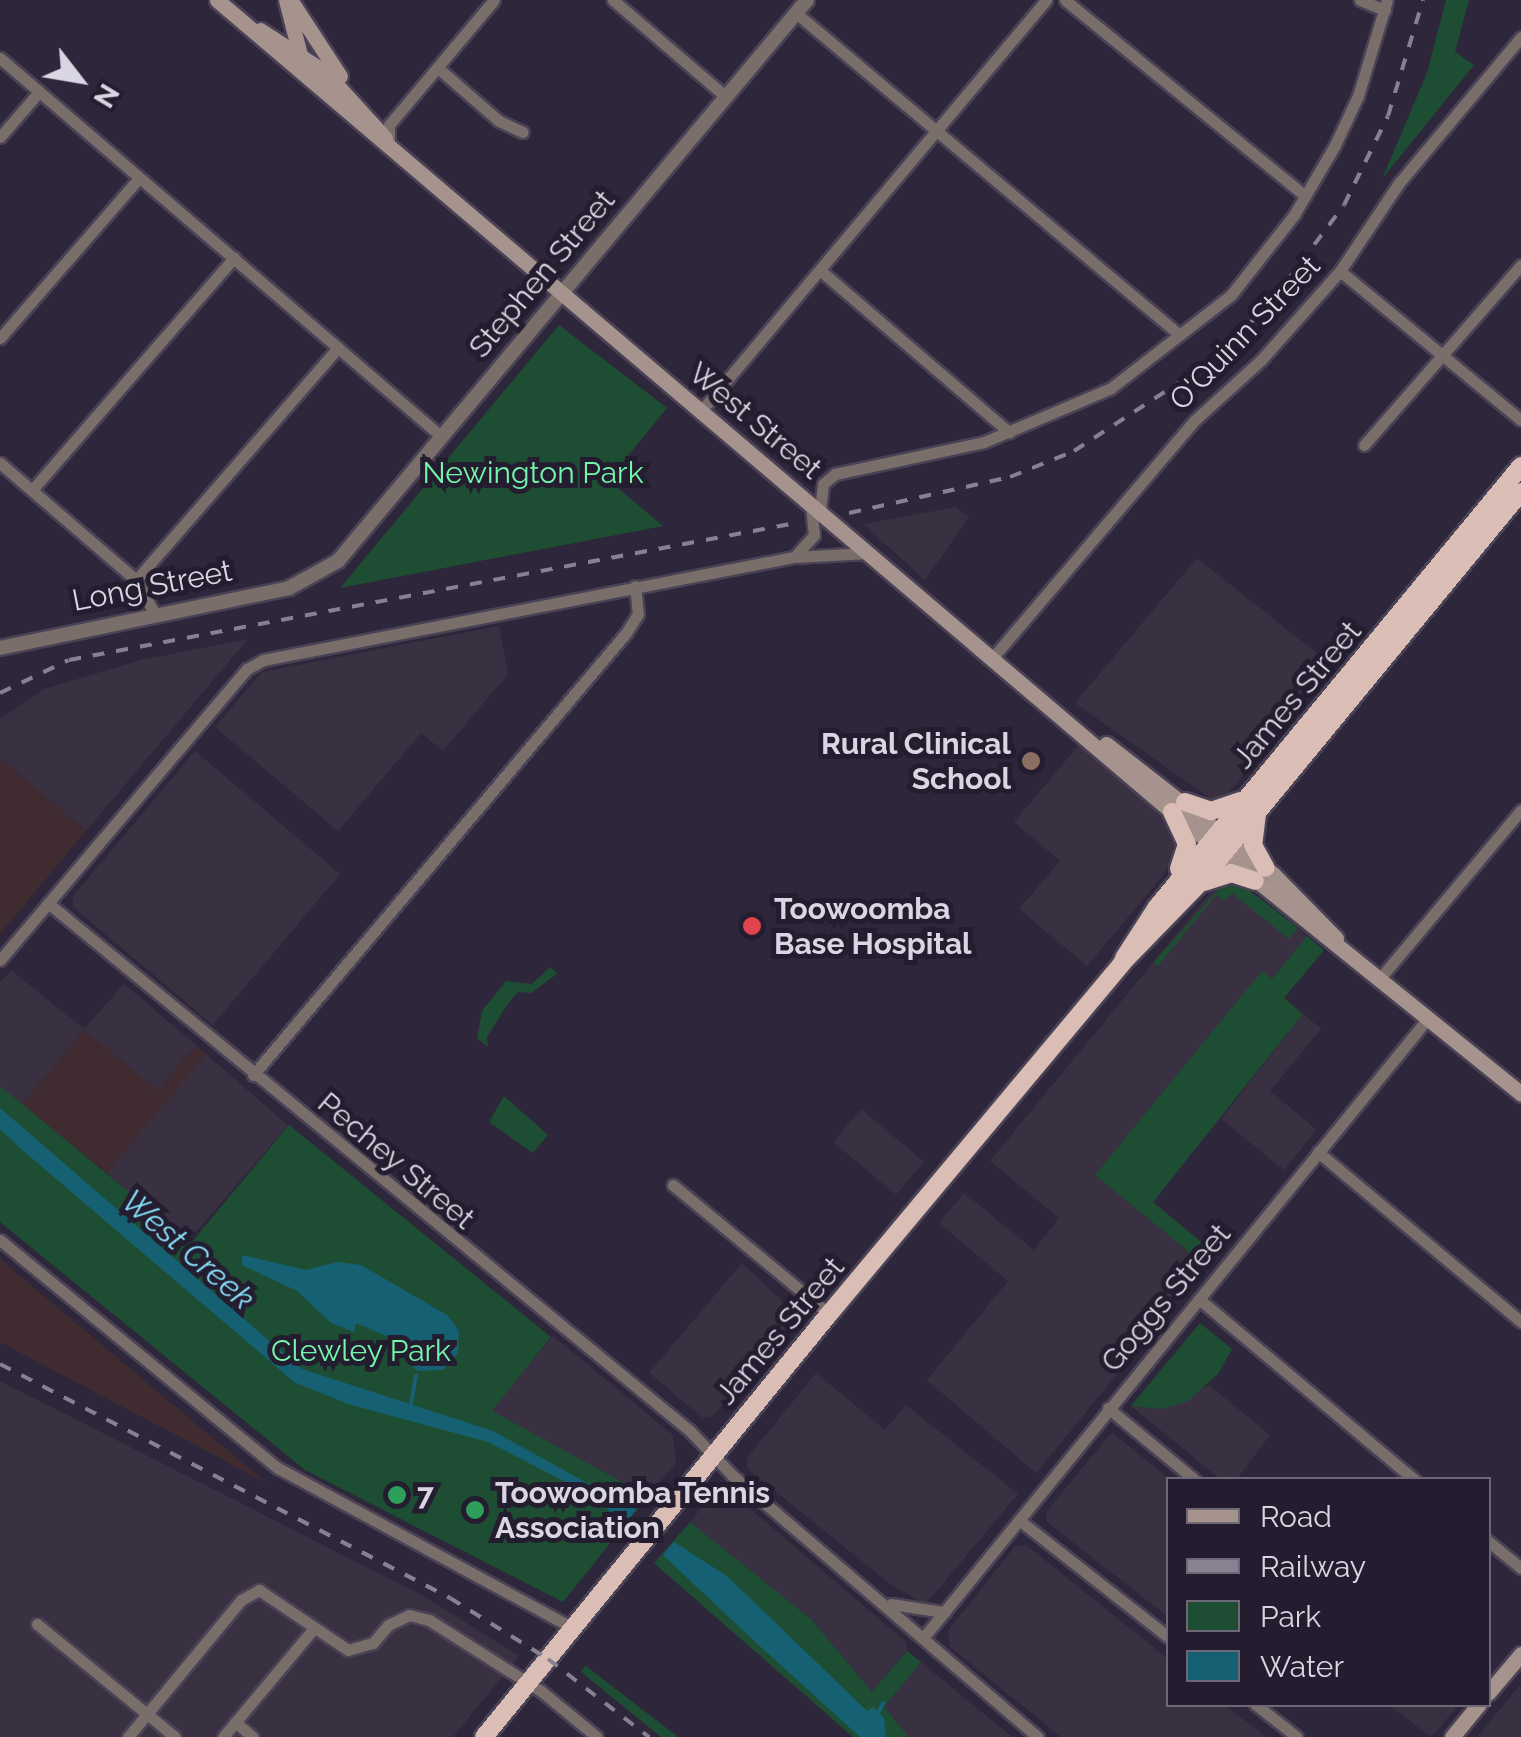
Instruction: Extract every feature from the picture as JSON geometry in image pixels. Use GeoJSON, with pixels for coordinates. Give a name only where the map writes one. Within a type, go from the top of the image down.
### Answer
{"type":"FeatureCollection","features":[{"type":"Feature","properties":{"kind":"highway","name":"James Street"},"geometry":{"type":"LineString","coordinates":[[1255,802],[1521,466]]}},
{"type":"Feature","properties":{"kind":"highway","name":"James Street"},"geometry":{"type":"LineString","coordinates":[[1122,963],[1162,900],[1222,842],[1521,492]]}},
{"type":"Feature","properties":{"kind":"highway"},"geometry":{"type":"LineString","coordinates":[[1162,900],[1187,852],[1178,806],[1218,811],[1255,802],[1253,845],[1261,875],[1224,873],[1195,888]]}},
{"type":"Feature","properties":{"kind":"highway","name":"James Street"},"geometry":{"type":"LineString","coordinates":[[484,1737],[712,1455],[1122,963],[1195,888],[1222,842]]}},
{"type":"Feature","properties":{"kind":"main road"},"geometry":{"type":"LineString","coordinates":[[289,0],[300,55],[310,77],[367,124]]}},
{"type":"Feature","properties":{"kind":"main road"},"geometry":{"type":"LineString","coordinates":[[289,0],[367,124]]}},
{"type":"Feature","properties":{"kind":"main road"},"geometry":{"type":"LineString","coordinates":[[221,3],[300,55],[355,100]]}},
{"type":"Feature","properties":{"kind":"main road"},"geometry":{"type":"LineString","coordinates":[[221,3],[367,124]]}},
{"type":"Feature","properties":{"kind":"main road","name":"West Street"},"geometry":{"type":"LineString","coordinates":[[367,124],[560,296],[1521,1094]]}},
{"type":"Feature","properties":{"kind":"main road"},"geometry":{"type":"LineString","coordinates":[[1491,1690],[1521,1654]]}},
{"type":"Feature","properties":{"kind":"main road"},"geometry":{"type":"LineString","coordinates":[[1452,1737],[1477,1707]]}},
{"type":"Feature","properties":{"kind":"street"},"geometry":{"type":"LineString","coordinates":[[392,148],[389,125],[494,0]]}},
{"type":"Feature","properties":{"kind":"street"},"geometry":{"type":"LineString","coordinates":[[613,0],[726,96]]}},
{"type":"Feature","properties":{"kind":"street","name":"Stephen Street"},"geometry":{"type":"LineString","coordinates":[[315,579],[338,561],[807,0]]}},
{"type":"Feature","properties":{"kind":"street"},"geometry":{"type":"LineString","coordinates":[[701,411],[1046,0]]}},
{"type":"Feature","properties":{"kind":"street"},"geometry":{"type":"LineString","coordinates":[[1065,0],[1305,196]]}},
{"type":"Feature","properties":{"kind":"street"},"geometry":{"type":"LineString","coordinates":[[794,557],[814,536],[814,507],[823,484],[851,472],[1009,432],[1111,388],[1231,294],[1305,196],[1358,96],[1386,5],[1360,0]]}},
{"type":"Feature","properties":{"kind":"street"},"geometry":{"type":"LineString","coordinates":[[796,14],[1179,334]]}},
{"type":"Feature","properties":{"kind":"street","name":"O'Quinn Street"},"geometry":{"type":"LineString","coordinates":[[994,656],[1195,420],[1261,360],[1340,270],[1399,184],[1521,36]]}},
{"type":"Feature","properties":{"kind":"street"},"geometry":{"type":"LineString","coordinates":[[0,58],[442,436]]}},
{"type":"Feature","properties":{"kind":"street"},"geometry":{"type":"LineString","coordinates":[[438,68],[499,121],[523,132]]}},
{"type":"Feature","properties":{"kind":"street"},"geometry":{"type":"LineString","coordinates":[[0,137],[39,92]]}},
{"type":"Feature","properties":{"kind":"street"},"geometry":{"type":"LineString","coordinates":[[367,124],[389,125]]}},
{"type":"Feature","properties":{"kind":"street"},"geometry":{"type":"LineString","coordinates":[[0,338],[138,178]]}},
{"type":"Feature","properties":{"kind":"street"},"geometry":{"type":"LineString","coordinates":[[32,490],[234,258]]}},
{"type":"Feature","properties":{"kind":"street"},"geometry":{"type":"LineString","coordinates":[[1364,444],[1446,357],[1521,265]]}},
{"type":"Feature","properties":{"kind":"street"},"geometry":{"type":"LineString","coordinates":[[1340,270],[1521,420]]}},
{"type":"Feature","properties":{"kind":"street"},"geometry":{"type":"LineString","coordinates":[[822,271],[1009,432]]}},
{"type":"Feature","properties":{"kind":"street"},"geometry":{"type":"LineString","coordinates":[[136,580],[338,348]]}},
{"type":"Feature","properties":{"kind":"street"},"geometry":{"type":"LineString","coordinates":[[0,462],[136,580],[154,613]]}},
{"type":"Feature","properties":{"kind":"street"},"geometry":{"type":"LineString","coordinates":[[0,960],[248,669],[282,654],[635,586],[794,557],[868,553]]}},
{"type":"Feature","properties":{"kind":"street","name":"Long Street"},"geometry":{"type":"LineString","coordinates":[[0,648],[315,579]]}},
{"type":"Feature","properties":{"kind":"street"},"geometry":{"type":"LineString","coordinates":[[253,1074],[626,633],[638,614],[635,586]]}},
{"type":"Feature","properties":{"kind":"street"},"geometry":{"type":"LineString","coordinates":[[1381,977],[1521,810]]}},
{"type":"Feature","properties":{"kind":"street","name":"Pechey Street"},"geometry":{"type":"LineString","coordinates":[[48,903],[712,1455],[1038,1737]]}},
{"type":"Feature","properties":{"kind":"street","name":"Goggs Street"},"geometry":{"type":"LineString","coordinates":[[923,1638],[1428,1018]]}},
{"type":"Feature","properties":{"kind":"street"},"geometry":{"type":"LineString","coordinates":[[1318,1152],[1521,1322]]}},
{"type":"Feature","properties":{"kind":"street"},"geometry":{"type":"LineString","coordinates":[[673,1185],[829,1314]]}},
{"type":"Feature","properties":{"kind":"street"},"geometry":{"type":"LineString","coordinates":[[0,1240],[278,1468],[574,1628]]}},
{"type":"Feature","properties":{"kind":"street"},"geometry":{"type":"LineString","coordinates":[[1199,1298],[1411,1477]]}},
{"type":"Feature","properties":{"kind":"street"},"geometry":{"type":"LineString","coordinates":[[1108,1408],[1191,1477]]}},
{"type":"Feature","properties":{"kind":"street"},"geometry":{"type":"LineString","coordinates":[[1020,1520],[1166,1635]]}},
{"type":"Feature","properties":{"kind":"street"},"geometry":{"type":"LineString","coordinates":[[1491,1543],[1521,1568]]}},
{"type":"Feature","properties":{"kind":"street"},"geometry":{"type":"LineString","coordinates":[[128,1737],[242,1600],[259,1590],[276,1596],[348,1650],[373,1643],[388,1624],[409,1616],[429,1620],[528,1683],[596,1737]]}},
{"type":"Feature","properties":{"kind":"street"},"geometry":{"type":"LineString","coordinates":[[882,1602],[920,1613],[944,1612]]}},
{"type":"Feature","properties":{"kind":"street"},"geometry":{"type":"LineString","coordinates":[[37,1624],[174,1737]]}},
{"type":"Feature","properties":{"kind":"street"},"geometry":{"type":"LineString","coordinates":[[223,1737],[314,1628]]}},
{"type":"Feature","properties":{"kind":"street"},"geometry":{"type":"LineString","coordinates":[[1259,1707],[1296,1737]]}},
{"type":"Feature","properties":{"kind":"street"},"geometry":{"type":"LineString","coordinates":[[236,1722],[252,1737]]}},
{"type":"Feature","properties":{"kind":"shaded area"},"geometry":{"type":"Polygon","coordinates":[[[956,507],[969,517],[925,580],[863,524],[956,507]]]}},
{"type":"Feature","properties":{"kind":"shaded area"},"geometry":{"type":"Polygon","coordinates":[[[1197,558],[1333,666],[1226,796],[1214,801],[1075,703],[1197,558]]]}},
{"type":"Feature","properties":{"kind":"shaded area"},"geometry":{"type":"Polygon","coordinates":[[[499,626],[508,674],[443,751],[421,733],[338,831],[215,727],[262,672],[499,626]]]}},
{"type":"Feature","properties":{"kind":"shaded area"},"geometry":{"type":"Polygon","coordinates":[[[248,639],[86,831],[0,758],[0,719],[44,689],[141,660],[248,639]]]}},
{"type":"Feature","properties":{"kind":"shaded area"},"geometry":{"type":"Polygon","coordinates":[[[1078,746],[1168,821],[1177,836],[1166,872],[1087,966],[1019,909],[1060,861],[1014,822],[1078,746]]]}},
{"type":"Feature","properties":{"kind":"shaded area"},"geometry":{"type":"Polygon","coordinates":[[[195,751],[340,874],[213,1025],[73,907],[73,896],[195,751]]]}},
{"type":"Feature","properties":{"kind":"shaded area"},"geometry":{"type":"Polygon","coordinates":[[[0,758],[86,831],[0,934],[0,758]]]}},
{"type":"Feature","properties":{"kind":"shaded area"},"geometry":{"type":"Polygon","coordinates":[[[1228,883],[1258,896],[1307,936],[1272,979],[1262,972],[1095,1175],[1206,1266],[1036,1473],[927,1380],[1008,1281],[939,1223],[964,1193],[1034,1250],[1059,1218],[990,1161],[1211,892],[1228,883]]]}},
{"type":"Feature","properties":{"kind":"shaded area"},"geometry":{"type":"Polygon","coordinates":[[[11,970],[84,1029],[124,984],[196,1045],[158,1091],[84,1030],[22,1105],[0,1086],[0,983],[11,970]]]}},
{"type":"Feature","properties":{"kind":"shaded area"},"geometry":{"type":"Polygon","coordinates":[[[1303,1014],[1321,1029],[1270,1091],[1317,1130],[1284,1170],[1221,1119],[1303,1014]]]}},
{"type":"Feature","properties":{"kind":"shaded area"},"geometry":{"type":"Polygon","coordinates":[[[84,1030],[158,1091],[196,1045],[206,1054],[107,1173],[22,1105],[84,1030]]]}},
{"type":"Feature","properties":{"kind":"shaded area"},"geometry":{"type":"Polygon","coordinates":[[[206,1054],[288,1126],[187,1242],[104,1171],[206,1054]]]}},
{"type":"Feature","properties":{"kind":"shaded area"},"geometry":{"type":"Polygon","coordinates":[[[861,1109],[924,1162],[896,1195],[833,1142],[861,1109]]]}},
{"type":"Feature","properties":{"kind":"shaded area"},"geometry":{"type":"Polygon","coordinates":[[[0,1259],[191,1420],[267,1483],[0,1342],[0,1259]]]}},
{"type":"Feature","properties":{"kind":"shaded area"},"geometry":{"type":"Polygon","coordinates":[[[742,1263],[797,1316],[712,1417],[703,1418],[649,1373],[742,1263]]]}},
{"type":"Feature","properties":{"kind":"shaded area"},"geometry":{"type":"Polygon","coordinates":[[[553,1336],[673,1435],[676,1463],[648,1496],[491,1411],[553,1336]]]}},
{"type":"Feature","properties":{"kind":"shaded area"},"geometry":{"type":"Polygon","coordinates":[[[816,1373],[885,1430],[906,1405],[1018,1494],[926,1604],[891,1585],[747,1468],[747,1458],[816,1373]]]}},
{"type":"Feature","properties":{"kind":"shaded area"},"geometry":{"type":"Polygon","coordinates":[[[0,1381],[422,1595],[519,1656],[453,1737],[0,1737],[0,1381]]]}},
{"type":"Feature","properties":{"kind":"shaded area"},"geometry":{"type":"Polygon","coordinates":[[[1209,1385],[1270,1435],[1238,1477],[1218,1477],[1131,1406],[1163,1409],[1209,1385]]]}},
{"type":"Feature","properties":{"kind":"shaded area"},"geometry":{"type":"Polygon","coordinates":[[[1112,1432],[1167,1477],[1166,1615],[1047,1522],[1046,1512],[1112,1432]]]}},
{"type":"Feature","properties":{"kind":"shaded area"},"geometry":{"type":"Polygon","coordinates":[[[727,1489],[906,1642],[907,1651],[872,1692],[811,1619],[690,1522],[716,1490],[727,1489]]]}},
{"type":"Feature","properties":{"kind":"shaded area"},"geometry":{"type":"Polygon","coordinates":[[[1026,1545],[1166,1657],[1166,1707],[1228,1707],[1266,1737],[1061,1737],[950,1647],[948,1631],[1015,1546],[1026,1545]]]}},
{"type":"Feature","properties":{"kind":"shaded area"},"geometry":{"type":"Polygon","coordinates":[[[921,1662],[1012,1737],[909,1737],[884,1707],[921,1662]]]}},
{"type":"Feature","properties":{"kind":"shaded area"},"geometry":{"type":"Polygon","coordinates":[[[1521,1684],[1521,1737],[1477,1737],[1521,1684]]]}},
{"type":"Feature","properties":{"kind":"shaded area"},"geometry":{"type":"Polygon","coordinates":[[[1392,1707],[1457,1707],[1431,1737],[1392,1707]]]}},
{"type":"Feature","properties":{"kind":"green space"},"geometry":{"type":"Polygon","coordinates":[[[1446,0],[1469,0],[1455,52],[1474,65],[1382,179],[1427,73],[1446,0]]]}},
{"type":"Feature","properties":{"kind":"green space","name":"Newington Park"},"geometry":{"type":"Polygon","coordinates":[[[559,325],[667,408],[608,480],[663,526],[340,588],[559,325]]]}},
{"type":"Feature","properties":{"kind":"green space"},"geometry":{"type":"Polygon","coordinates":[[[1223,884],[1247,889],[1298,928],[1289,939],[1232,893],[1225,901],[1216,895],[1158,966],[1153,963],[1223,884]]]}},
{"type":"Feature","properties":{"kind":"green space"},"geometry":{"type":"Polygon","coordinates":[[[1307,936],[1324,950],[1284,998],[1303,1014],[1153,1202],[1216,1254],[1206,1266],[1095,1175],[1262,971],[1272,979],[1307,936]]]}},
{"type":"Feature","properties":{"kind":"green space"},"geometry":{"type":"Polygon","coordinates":[[[550,967],[557,973],[553,977],[531,993],[518,992],[507,1005],[487,1037],[488,1047],[477,1038],[482,1011],[506,981],[532,984],[550,967]]]}},
{"type":"Feature","properties":{"kind":"green space","name":"Clewley Park"},"geometry":{"type":"Polygon","coordinates":[[[0,1086],[191,1243],[289,1125],[551,1337],[492,1411],[648,1496],[563,1602],[305,1470],[0,1222],[0,1086]]]}},
{"type":"Feature","properties":{"kind":"green space"},"geometry":{"type":"Polygon","coordinates":[[[504,1096],[548,1135],[533,1153],[489,1122],[504,1096]]]}},
{"type":"Feature","properties":{"kind":"green space"},"geometry":{"type":"Polygon","coordinates":[[[1200,1323],[1232,1349],[1218,1374],[1188,1401],[1162,1409],[1131,1406],[1200,1323]]]}},
{"type":"Feature","properties":{"kind":"green space"},"geometry":{"type":"Polygon","coordinates":[[[690,1522],[811,1619],[872,1692],[907,1651],[921,1662],[884,1707],[909,1737],[853,1737],[654,1563],[690,1522]]]}},
{"type":"Feature","properties":{"kind":"green space"},"geometry":{"type":"Polygon","coordinates":[[[585,1666],[678,1737],[661,1737],[581,1672],[585,1666]]]}},
{"type":"Feature","properties":{"kind":"water"},"geometry":{"type":"Polygon","coordinates":[[[0,1108],[302,1369],[493,1431],[636,1510],[625,1523],[583,1491],[488,1442],[348,1404],[294,1382],[20,1148],[0,1129],[0,1108]]]}},
{"type":"Feature","properties":{"kind":"water"},"geometry":{"type":"Polygon","coordinates":[[[242,1255],[306,1270],[337,1262],[361,1265],[447,1315],[459,1331],[458,1353],[443,1370],[417,1371],[386,1336],[356,1323],[354,1332],[331,1323],[297,1291],[242,1265],[242,1255]]]}},
{"type":"Feature","properties":{"kind":"water"},"geometry":{"type":"Polygon","coordinates":[[[674,1542],[727,1576],[867,1711],[873,1707],[884,1718],[886,1737],[860,1737],[751,1638],[663,1555],[674,1542]]]}},
{"type":"Feature","properties":{"kind":"waterway"},"geometry":{"type":"LineString","coordinates":[[411,1404],[416,1375]]}},
{"type":"Feature","properties":{"kind":"waterway"},"geometry":{"type":"LineString","coordinates":[[876,1717],[883,1703]]}},
{"type":"Feature","properties":{"kind":"railway"},"geometry":{"type":"LineString","coordinates":[[849,513],[1010,477],[1074,451],[1212,361],[1271,302],[1344,205],[1388,116],[1423,0]]}},
{"type":"Feature","properties":{"kind":"railway"},"geometry":{"type":"LineString","coordinates":[[0,693],[69,660],[790,524]]}},
{"type":"Feature","properties":{"kind":"railway"},"geometry":{"type":"LineString","coordinates":[[0,1364],[450,1598],[548,1659],[649,1737]]}},
{"type":"Feature","properties":{"kind":"place","name":"Rural Clinical School"},"geometry":{"type":"Point","coordinates":[1031,761]}},
{"type":"Feature","properties":{"kind":"place","name":"Toowoomba Base Hospital"},"geometry":{"type":"Point","coordinates":[752,926]}},
{"type":"Feature","properties":{"kind":"place","name":"7"},"geometry":{"type":"Point","coordinates":[397,1495]}},
{"type":"Feature","properties":{"kind":"place","name":"Toowoomba Tennis Association"},"geometry":{"type":"Point","coordinates":[475,1510]}},
{"type":"Feature","properties":{"kind":"water label","name":"West Creek"},"geometry":{"type":"Point","coordinates":[188,1250]}}]}
